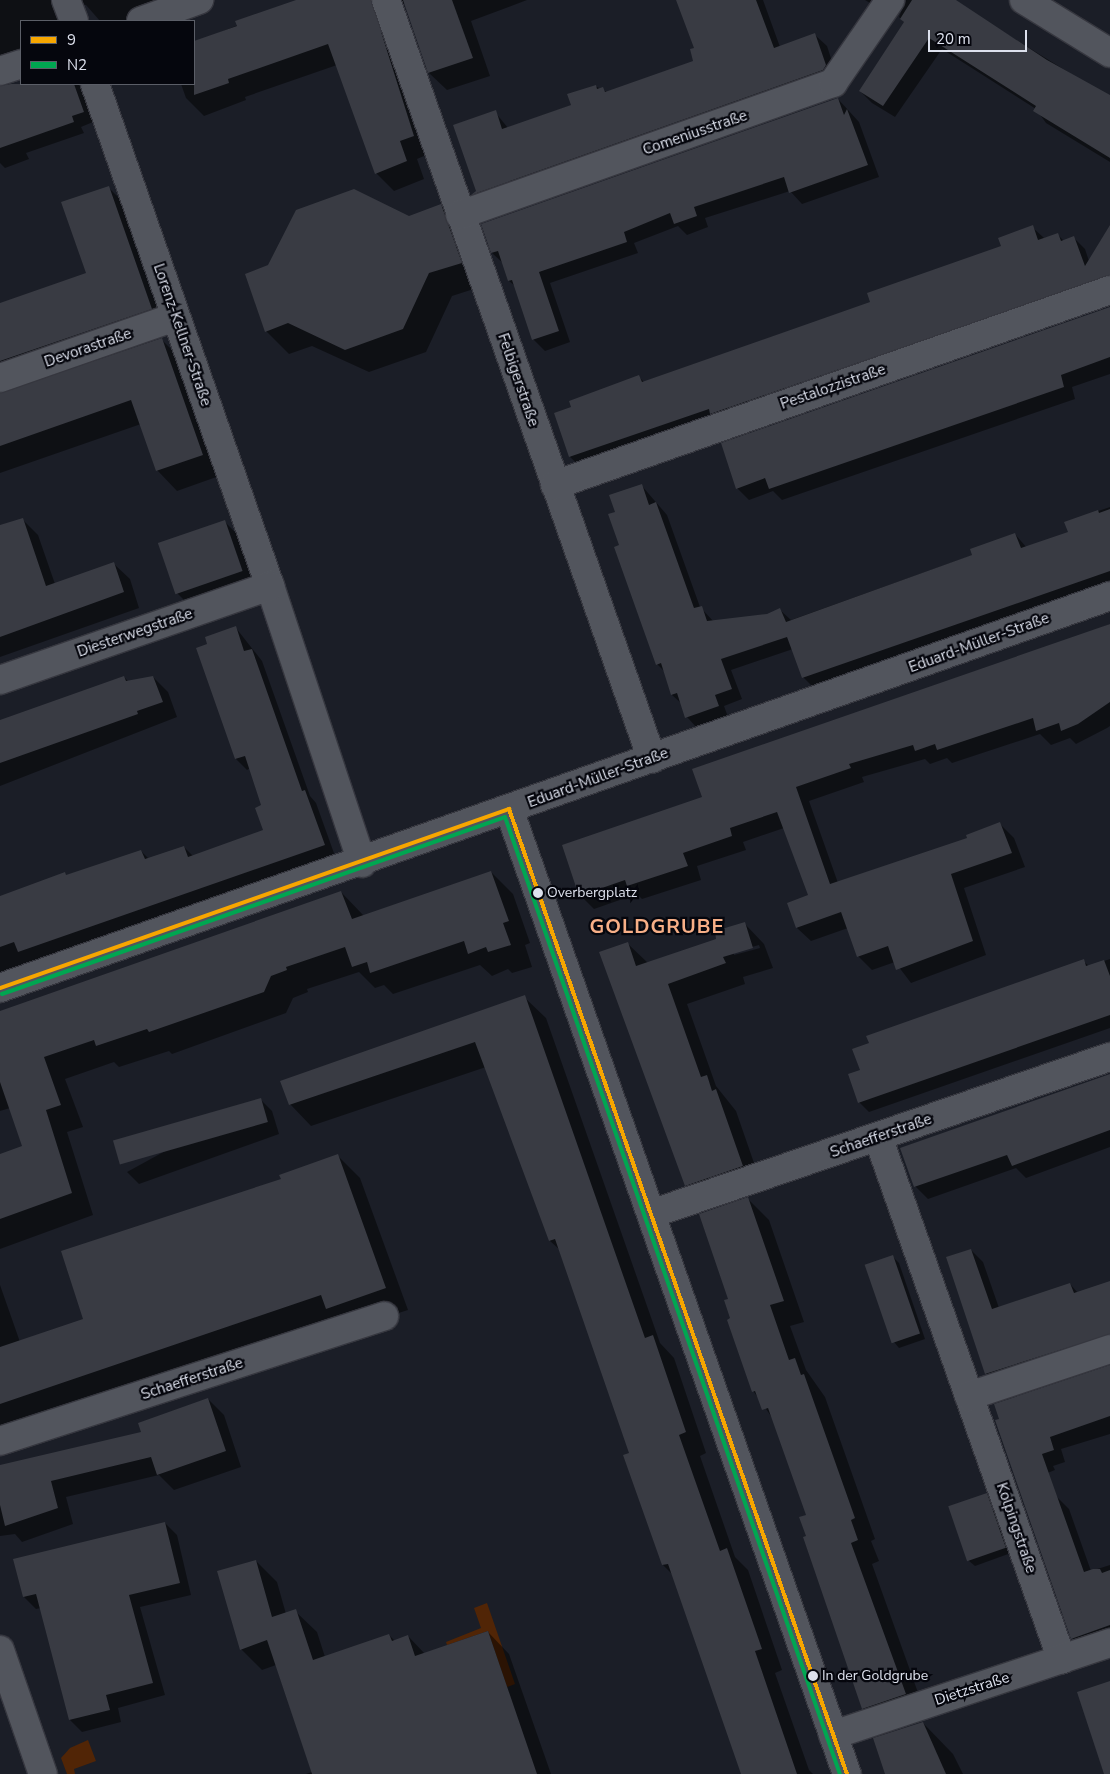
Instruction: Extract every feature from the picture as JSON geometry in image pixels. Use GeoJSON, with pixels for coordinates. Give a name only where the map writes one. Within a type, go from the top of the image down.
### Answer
{"type":"FeatureCollection","features":[{"type":"Feature","properties":{"kind":"street"},"geometry":{"type":"LineString","coordinates":[[66,0],[74,20]]}},
{"type":"Feature","properties":{"kind":"street"},"geometry":{"type":"LineString","coordinates":[[144,20],[200,0]]}},
{"type":"Feature","properties":{"kind":"street","name":"Felbigerstraße"},"geometry":{"type":"LineString","coordinates":[[386,0],[652,759]]}},
{"type":"Feature","properties":{"kind":"street","name":"Comeniusstraße"},"geometry":{"type":"LineString","coordinates":[[460,215],[833,84],[890,0]]}},
{"type":"Feature","properties":{"kind":"street"},"geometry":{"type":"LineString","coordinates":[[1024,0],[1110,53]]}},
{"type":"Feature","properties":{"kind":"street"},"geometry":{"type":"LineString","coordinates":[[0,72],[20,64]]}},
{"type":"Feature","properties":{"kind":"street","name":"Lorenz-Kellner-Straße"},"geometry":{"type":"LineString","coordinates":[[96,85],[175,317],[270,586]]}},
{"type":"Feature","properties":{"kind":"street","name":"Pestalozzistraße"},"geometry":{"type":"LineString","coordinates":[[555,485],[1110,290]]}},
{"type":"Feature","properties":{"kind":"street","name":"Devorastraße"},"geometry":{"type":"LineString","coordinates":[[0,378],[175,317]]}},
{"type":"Feature","properties":{"kind":"street"},"geometry":{"type":"LineString","coordinates":[[270,586],[362,863]]}},
{"type":"Feature","properties":{"kind":"street","name":"Diesterwegstraße"},"geometry":{"type":"LineString","coordinates":[[0,680],[270,586]]}},
{"type":"Feature","properties":{"kind":"street","name":"Eduard-Müller-Straße"},"geometry":{"type":"LineString","coordinates":[[0,988],[362,863],[1110,596]]}},
{"type":"Feature","properties":{"kind":"street"},"geometry":{"type":"LineString","coordinates":[[509,810],[847,1774]]}},
{"type":"Feature","properties":{"kind":"street","name":"Schaefferstraße"},"geometry":{"type":"LineString","coordinates":[[651,1214],[1110,1057]]}},
{"type":"Feature","properties":{"kind":"street","name":"Kolpingstraße"},"geometry":{"type":"LineString","coordinates":[[878,1137],[1062,1660]]}},
{"type":"Feature","properties":{"kind":"street","name":"Schaefferstraße"},"geometry":{"type":"LineString","coordinates":[[0,1441],[384,1316]]}},
{"type":"Feature","properties":{"kind":"street"},"geometry":{"type":"LineString","coordinates":[[969,1396],[1110,1349]]}},
{"type":"Feature","properties":{"kind":"street","name":"Dietzstraße"},"geometry":{"type":"LineString","coordinates":[[833,1735],[1110,1643]]}},
{"type":"Feature","properties":{"kind":"street"},"geometry":{"type":"LineString","coordinates":[[0,1650],[43,1774]]}},
{"type":"Feature","properties":{"kind":"shaded area"},"geometry":{"type":"Polygon","coordinates":[[[487,1603],[515,1684],[507,1687],[488,1631],[447,1645],[446,1642],[481,1628],[474,1608],[487,1603]]]}},
{"type":"Feature","properties":{"kind":"shaded area"},"geometry":{"type":"Polygon","coordinates":[[[88,1740],[96,1761],[74,1769],[75,1774],[67,1774],[61,1758],[70,1748],[88,1740]]]}},
{"type":"Feature","properties":{"kind":"building"},"geometry":{"type":"Polygon","coordinates":[[[296,0],[371,0],[414,136],[400,141],[407,161],[375,174],[328,44],[228,79],[229,83],[194,95],[195,41],[237,26],[235,21],[296,0]]]}},
{"type":"Feature","properties":{"kind":"building"},"geometry":{"type":"Polygon","coordinates":[[[403,0],[452,0],[473,58],[428,73],[403,0]]]}},
{"type":"Feature","properties":{"kind":"building"},"geometry":{"type":"Polygon","coordinates":[[[676,0],[756,0],[774,48],[815,33],[826,65],[823,70],[471,195],[476,191],[453,125],[496,110],[502,129],[571,105],[567,94],[596,85],[597,89],[603,87],[605,92],[693,61],[690,49],[694,48],[676,0]]]}},
{"type":"Feature","properties":{"kind":"building"},"geometry":{"type":"Polygon","coordinates":[[[912,0],[956,0],[1047,60],[1110,95],[1110,158],[1033,111],[1036,106],[929,38],[883,106],[859,91],[904,22],[900,19],[912,0]]]}},
{"type":"Feature","properties":{"kind":"building"},"geometry":{"type":"Polygon","coordinates":[[[11,84],[74,85],[84,112],[72,116],[74,122],[0,148],[0,86],[11,84]]]}},
{"type":"Feature","properties":{"kind":"building"},"geometry":{"type":"Polygon","coordinates":[[[838,98],[844,115],[847,109],[868,165],[789,193],[784,177],[694,207],[697,216],[674,224],[670,213],[624,232],[627,242],[539,272],[559,331],[532,340],[512,280],[508,281],[498,251],[491,253],[481,224],[838,98]]]}},
{"type":"Feature","properties":{"kind":"building"},"geometry":{"type":"Polygon","coordinates":[[[109,186],[152,309],[0,361],[0,303],[86,273],[61,202],[109,186]]]}},
{"type":"Feature","properties":{"kind":"building"},"geometry":{"type":"Polygon","coordinates":[[[354,189],[409,216],[441,204],[462,263],[429,273],[403,329],[345,350],[288,323],[265,332],[245,274],[268,265],[296,210],[354,189]]]}},
{"type":"Feature","properties":{"kind":"building"},"geometry":{"type":"Polygon","coordinates":[[[1033,225],[1038,240],[1058,233],[1061,241],[1074,236],[1085,266],[1110,225],[1110,275],[710,414],[709,409],[569,457],[554,413],[571,407],[569,401],[639,375],[642,382],[870,302],[867,293],[1001,246],[998,238],[1033,225]]]}},
{"type":"Feature","properties":{"kind":"building"},"geometry":{"type":"Polygon","coordinates":[[[1110,307],[1110,357],[1061,375],[1064,387],[769,489],[765,478],[736,489],[721,443],[1110,307]]]}},
{"type":"Feature","properties":{"kind":"building"},"geometry":{"type":"Polygon","coordinates":[[[162,338],[203,455],[156,471],[131,400],[0,446],[0,393],[162,338]]]}},
{"type":"Feature","properties":{"kind":"building"},"geometry":{"type":"Polygon","coordinates":[[[642,484],[649,505],[656,502],[694,608],[702,606],[707,621],[767,614],[780,608],[786,622],[972,555],[970,549],[1015,533],[1021,548],[1068,532],[1064,522],[1098,510],[1099,513],[1110,509],[1110,571],[802,678],[787,637],[721,659],[732,689],[715,695],[719,706],[685,718],[677,693],[671,695],[661,663],[656,665],[614,547],[619,545],[608,514],[615,512],[609,495],[642,484]]]}},
{"type":"Feature","properties":{"kind":"building"},"geometry":{"type":"Polygon","coordinates":[[[23,518],[46,586],[114,562],[124,592],[0,637],[0,525],[23,518]]]}},
{"type":"Feature","properties":{"kind":"building"},"geometry":{"type":"Polygon","coordinates":[[[225,520],[243,571],[175,594],[158,543],[225,520]]]}},
{"type":"Feature","properties":{"kind":"building"},"geometry":{"type":"Polygon","coordinates":[[[1110,624],[1110,702],[1078,724],[1061,731],[1059,723],[1036,731],[1033,718],[937,750],[935,744],[915,751],[913,745],[849,764],[851,768],[796,787],[830,884],[967,838],[966,835],[1000,822],[1012,853],[951,874],[973,941],[896,970],[888,946],[857,957],[841,912],[796,928],[787,903],[808,895],[777,812],[730,828],[732,836],[683,853],[688,866],[627,886],[625,880],[579,896],[562,845],[702,797],[692,769],[1110,624]]]}},
{"type":"Feature","properties":{"kind":"building"},"geometry":{"type":"Polygon","coordinates":[[[236,626],[244,651],[252,649],[302,791],[305,790],[325,845],[18,952],[14,942],[0,947],[0,896],[65,872],[66,875],[141,850],[145,859],[184,846],[188,857],[263,830],[255,808],[261,805],[245,756],[235,759],[196,648],[207,644],[205,637],[236,626]]]}},
{"type":"Feature","properties":{"kind":"building"},"geometry":{"type":"Polygon","coordinates":[[[124,676],[126,681],[153,676],[163,702],[137,711],[138,714],[0,763],[0,720],[124,676]]]}},
{"type":"Feature","properties":{"kind":"building"},"geometry":{"type":"Polygon","coordinates":[[[491,871],[509,921],[503,923],[511,945],[488,952],[486,947],[468,954],[464,941],[370,973],[367,962],[352,967],[345,947],[286,967],[287,970],[271,976],[264,992],[149,1032],[147,1029],[96,1046],[94,1040],[44,1057],[61,1105],[46,1110],[72,1193],[0,1219],[0,1154],[22,1146],[0,1082],[0,1011],[341,891],[352,919],[491,871]]]}},
{"type":"Feature","properties":{"kind":"building"},"geometry":{"type":"Polygon","coordinates":[[[745,922],[753,948],[723,957],[726,963],[668,984],[701,1077],[707,1075],[712,1091],[716,1089],[743,1166],[685,1186],[599,952],[628,942],[636,966],[716,939],[715,931],[745,922]]]}},
{"type":"Feature","properties":{"kind":"building"},"geometry":{"type":"Polygon","coordinates":[[[1084,959],[1086,966],[1104,960],[1110,976],[1110,1015],[858,1103],[848,1074],[860,1070],[852,1049],[869,1043],[866,1036],[1084,959]]]}},
{"type":"Feature","properties":{"kind":"building"},"geometry":{"type":"Polygon","coordinates":[[[525,995],[645,1338],[653,1335],[686,1432],[679,1435],[720,1551],[727,1548],[762,1649],[755,1651],[797,1774],[741,1774],[668,1564],[662,1565],[623,1455],[629,1453],[555,1239],[549,1241],[475,1042],[289,1105],[280,1081],[525,995]]]}},
{"type":"Feature","properties":{"kind":"building"},"geometry":{"type":"Polygon","coordinates":[[[1110,1074],[1110,1130],[1012,1166],[1007,1155],[914,1187],[900,1148],[1110,1074]]]}},
{"type":"Feature","properties":{"kind":"building"},"geometry":{"type":"Polygon","coordinates":[[[261,1098],[268,1122],[120,1164],[113,1140],[261,1098]]]}},
{"type":"Feature","properties":{"kind":"building"},"geometry":{"type":"Polygon","coordinates":[[[338,1154],[386,1288],[326,1309],[321,1295],[0,1404],[0,1347],[83,1319],[61,1251],[281,1179],[279,1175],[338,1154]]]}},
{"type":"Feature","properties":{"kind":"building"},"geometry":{"type":"Polygon","coordinates":[[[748,1197],[784,1301],[770,1305],[789,1360],[795,1358],[801,1375],[804,1374],[855,1518],[851,1520],[858,1540],[851,1543],[906,1694],[862,1709],[803,1537],[806,1536],[799,1517],[806,1515],[768,1408],[762,1410],[755,1391],[752,1392],[727,1320],[730,1318],[724,1300],[728,1299],[699,1214],[748,1197]]]}},
{"type":"Feature","properties":{"kind":"building"},"geometry":{"type":"Polygon","coordinates":[[[971,1249],[992,1309],[1070,1283],[1074,1293],[1110,1281],[1110,1334],[985,1374],[946,1257],[971,1249]]]}},
{"type":"Feature","properties":{"kind":"building"},"geometry":{"type":"Polygon","coordinates":[[[893,1255],[920,1333],[892,1343],[865,1265],[893,1255]]]}},
{"type":"Feature","properties":{"kind":"building"},"geometry":{"type":"Polygon","coordinates":[[[1110,1365],[1110,1416],[1050,1437],[1054,1450],[1042,1454],[1084,1572],[1100,1569],[1102,1573],[1110,1570],[1110,1625],[1071,1639],[995,1420],[999,1419],[994,1404],[1110,1365]]]}},
{"type":"Feature","properties":{"kind":"building"},"geometry":{"type":"Polygon","coordinates":[[[208,1398],[226,1451],[157,1475],[151,1457],[51,1481],[58,1508],[5,1526],[0,1505],[0,1465],[141,1432],[138,1423],[208,1398]]]}},
{"type":"Feature","properties":{"kind":"building"},"geometry":{"type":"Polygon","coordinates":[[[987,1493],[1006,1548],[967,1561],[948,1506],[987,1493]]]}},
{"type":"Feature","properties":{"kind":"building"},"geometry":{"type":"Polygon","coordinates":[[[165,1522],[180,1583],[129,1595],[153,1683],[106,1695],[110,1710],[69,1720],[36,1594],[23,1597],[13,1559],[165,1522]]]}},
{"type":"Feature","properties":{"kind":"building"},"geometry":{"type":"Polygon","coordinates":[[[256,1560],[272,1617],[296,1609],[313,1660],[389,1634],[392,1641],[408,1635],[415,1656],[488,1631],[537,1774],[312,1774],[267,1640],[240,1650],[217,1571],[256,1560]]]}},
{"type":"Feature","properties":{"kind":"building"},"geometry":{"type":"Polygon","coordinates":[[[1110,1681],[1110,1774],[1104,1774],[1077,1692],[1110,1681]]]}},
{"type":"Feature","properties":{"kind":"building"},"geometry":{"type":"Polygon","coordinates":[[[923,1722],[946,1774],[885,1774],[873,1738],[923,1722]]]}},
{"type":"Feature","properties":{"kind":"transit line","name":"9"},"geometry":{"type":"LineString","coordinates":[[509,809],[847,1774]]}},
{"type":"Feature","properties":{"kind":"transit line","name":"9"},"geometry":{"type":"LineString","coordinates":[[0,988],[509,809]]}},
{"type":"Feature","properties":{"kind":"transit line","name":"N2"},"geometry":{"type":"LineString","coordinates":[[2,994],[505,817],[840,1774]]}},
{"type":"Feature","properties":{"kind":"place","name":"Overbergplatz"},"geometry":{"type":"Point","coordinates":[538,893]}},
{"type":"Feature","properties":{"kind":"place","name":"In der Goldgrube"},"geometry":{"type":"Point","coordinates":[813,1676]}},
{"type":"Feature","properties":{"kind":"district","name":"GOLDGRUBE"},"geometry":{"type":"Point","coordinates":[657,926]}}]}
